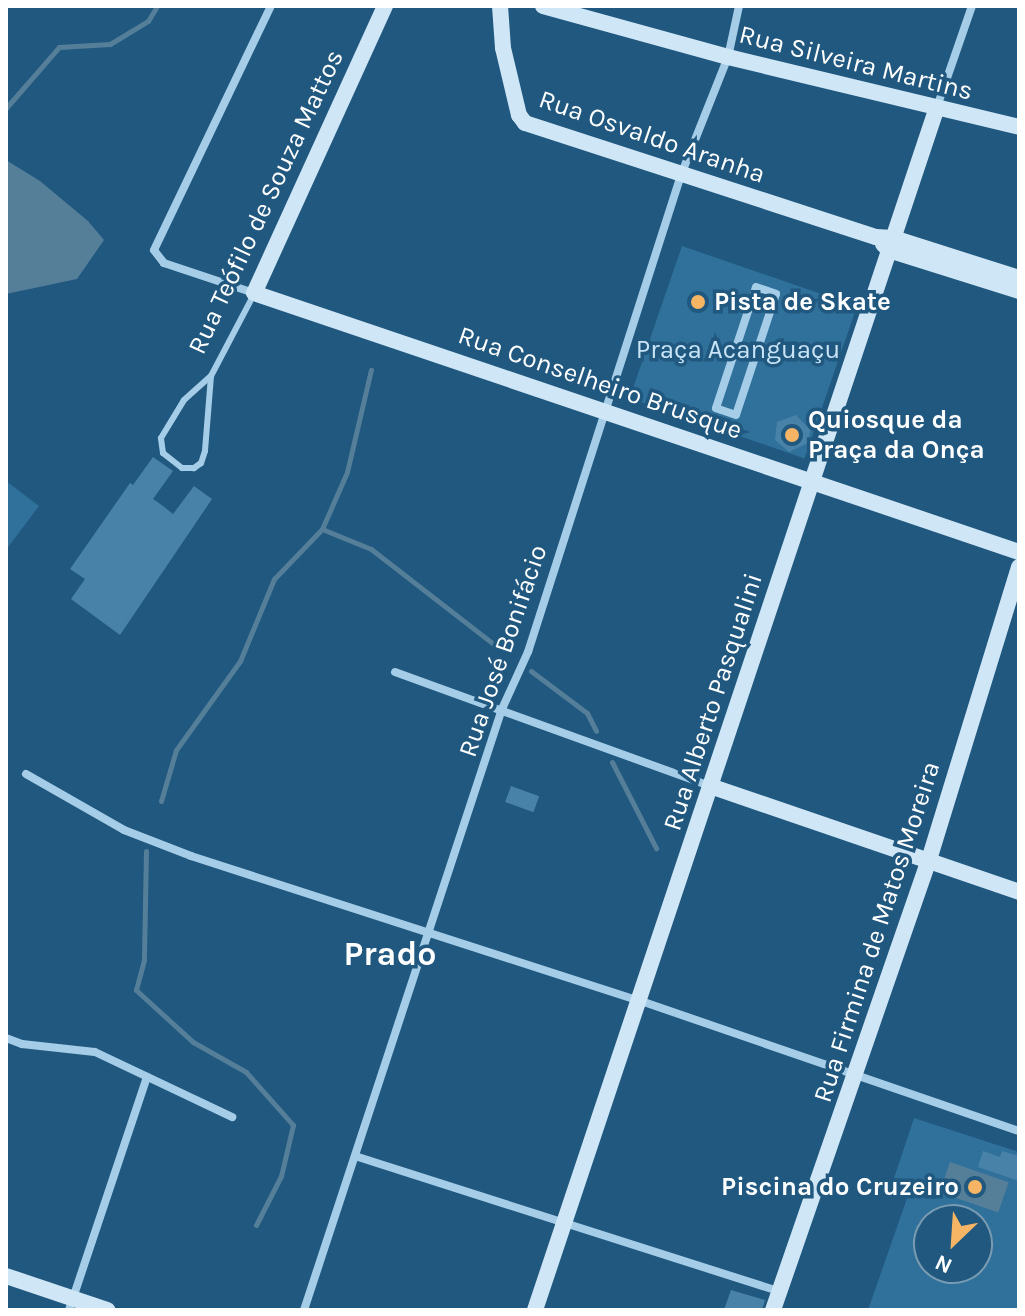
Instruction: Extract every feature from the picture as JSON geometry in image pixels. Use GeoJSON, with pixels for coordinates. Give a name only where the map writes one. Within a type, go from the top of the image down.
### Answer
{"type":"FeatureCollection","features":[{"type":"Feature","properties":{"kind":"street","name":"Rua Conselheiro Brusque"},"geometry":{"type":"LineString","coordinates":[[271,6],[154,250],[164,263],[604,409],[1019,552]]}},
{"type":"Feature","properties":{"kind":"street","name":"Rua Teófilo de Souza Mattos"},"geometry":{"type":"LineString","coordinates":[[254,293],[385,6]]}},
{"type":"Feature","properties":{"kind":"street","name":"Rua Osvaldo Aranha"},"geometry":{"type":"LineString","coordinates":[[500,6],[503,48],[519,115],[525,123],[886,242],[1019,291]]}},
{"type":"Feature","properties":{"kind":"street","name":"Rua Silveira Martins"},"geometry":{"type":"LineString","coordinates":[[543,6],[936,110],[1019,127]]}},
{"type":"Feature","properties":{"kind":"street","name":"Rua José Bonifácio"},"geometry":{"type":"LineString","coordinates":[[304,1310],[502,709],[528,652],[681,175],[728,57],[739,6]]}},
{"type":"Feature","properties":{"kind":"street"},"geometry":{"type":"LineString","coordinates":[[936,110],[972,6]]}},
{"type":"Feature","properties":{"kind":"street","name":"Rua Alberto Pasqualini"},"geometry":{"type":"LineString","coordinates":[[535,1310],[812,481],[886,242],[936,110]]}},
{"type":"Feature","properties":{"kind":"street","name":"Rua Osvaldo Aranha"},"geometry":{"type":"LineString","coordinates":[[886,242],[1019,278]]}},
{"type":"Feature","properties":{"kind":"street"},"geometry":{"type":"LineString","coordinates":[[756,287],[776,294],[757,352],[736,415],[716,408],[756,287]]}},
{"type":"Feature","properties":{"kind":"street"},"geometry":{"type":"LineString","coordinates":[[736,345],[757,352]]}},
{"type":"Feature","properties":{"kind":"street"},"geometry":{"type":"LineString","coordinates":[[729,369],[749,376]]}},
{"type":"Feature","properties":{"kind":"street","name":"Rua Firmina de Matos Moreira"},"geometry":{"type":"LineString","coordinates":[[773,1310],[928,863],[1019,567]]}},
{"type":"Feature","properties":{"kind":"street"},"geometry":{"type":"LineString","coordinates":[[395,672],[928,863],[1019,892]]}},
{"type":"Feature","properties":{"kind":"street"},"geometry":{"type":"LineString","coordinates":[[26,774],[138,836],[638,1000],[1019,1130]]}},
{"type":"Feature","properties":{"kind":"street"},"geometry":{"type":"LineString","coordinates":[[6,1038],[22,1044],[95,1052],[232,1117]]}},
{"type":"Feature","properties":{"kind":"street"},"geometry":{"type":"LineString","coordinates":[[71,1304],[147,1077]]}},
{"type":"Feature","properties":{"kind":"street"},"geometry":{"type":"LineString","coordinates":[[355,1156],[779,1291]]}},
{"type":"Feature","properties":{"kind":"street"},"geometry":{"type":"LineString","coordinates":[[6,1276],[71,1304],[107,1310]]}},
{"type":"Feature","properties":{"kind":"lane","name":"Rua Teófilo de Souza Mattos"},"geometry":{"type":"LineString","coordinates":[[211,376],[205,451],[201,463],[194,468],[182,468],[163,453],[161,438],[184,400],[211,376],[254,293]]}},
{"type":"Feature","properties":{"kind":"green space","name":"Praça Acanguaçu"},"geometry":{"type":"Polygon","coordinates":[[[682,246],[857,306],[805,458],[630,398],[682,246]]]}},
{"type":"Feature","properties":{"kind":"green space"},"geometry":{"type":"Polygon","coordinates":[[[6,481],[39,506],[6,550],[6,481]]]}},
{"type":"Feature","properties":{"kind":"green space"},"geometry":{"type":"Polygon","coordinates":[[[914,1118],[1019,1152],[1019,1310],[868,1310],[912,1184],[894,1178],[914,1118]]]}},
{"type":"Feature","properties":{"kind":"shaded area"},"geometry":{"type":"Polygon","coordinates":[[[6,160],[40,181],[88,221],[104,240],[77,279],[6,294],[6,160]]]}},
{"type":"Feature","properties":{"kind":"shaded area","name":"Piscina do Cruzeiro"},"geometry":{"type":"Polygon","coordinates":[[[950,1162],[1009,1182],[998,1212],[993,1211],[993,1204],[974,1204],[940,1192],[950,1162]]]}},
{"type":"Feature","properties":{"kind":"building","name":"Quiosque da Praça da Onça"},"geometry":{"type":"Polygon","coordinates":[[[796,415],[810,430],[808,443],[789,452],[775,440],[777,422],[796,415]]]}},
{"type":"Feature","properties":{"kind":"building"},"geometry":{"type":"Polygon","coordinates":[[[153,457],[173,471],[153,499],[173,514],[194,486],[212,499],[120,635],[71,599],[85,579],[70,569],[130,483],[133,485],[153,457]]]}},
{"type":"Feature","properties":{"kind":"building"},"geometry":{"type":"Polygon","coordinates":[[[511,786],[539,796],[533,812],[505,802],[511,786]]]}},
{"type":"Feature","properties":{"kind":"building"},"geometry":{"type":"Polygon","coordinates":[[[983,1151],[1000,1157],[1002,1151],[1019,1156],[1019,1181],[978,1167],[983,1151]]]}},
{"type":"Feature","properties":{"kind":"building"},"geometry":{"type":"Polygon","coordinates":[[[731,1290],[765,1300],[762,1310],[724,1310],[731,1290]]]}},
{"type":"Feature","properties":{"kind":"waterway"},"geometry":{"type":"LineString","coordinates":[[6,108],[59,47],[110,44],[148,21],[157,6]]}},
{"type":"Feature","properties":{"kind":"waterway"},"geometry":{"type":"LineString","coordinates":[[161,801],[176,750],[240,661],[274,579],[322,529],[347,472],[371,370]]}},
{"type":"Feature","properties":{"kind":"waterway"},"geometry":{"type":"LineString","coordinates":[[322,529],[371,549],[501,650]]}},
{"type":"Feature","properties":{"kind":"waterway"},"geometry":{"type":"LineString","coordinates":[[531,671],[587,713],[596,731]]}},
{"type":"Feature","properties":{"kind":"waterway"},"geometry":{"type":"LineString","coordinates":[[612,762],[656,848]]}},
{"type":"Feature","properties":{"kind":"waterway"},"geometry":{"type":"LineString","coordinates":[[146,851],[144,960],[136,990],[193,1042],[246,1072],[293,1125],[281,1176],[256,1225]]}},
{"type":"Feature","properties":{"kind":"place","name":"Pista de Skate"},"geometry":{"type":"Point","coordinates":[698,302]}},
{"type":"Feature","properties":{"kind":"place","name":"Quiosque da Praça da Onça"},"geometry":{"type":"Point","coordinates":[792,435]}},
{"type":"Feature","properties":{"kind":"place","name":"Piscina do Cruzeiro"},"geometry":{"type":"Point","coordinates":[975,1187]}},
{"type":"Feature","properties":{"kind":"district","name":"Prado"},"geometry":{"type":"Point","coordinates":[390,955]}}]}
